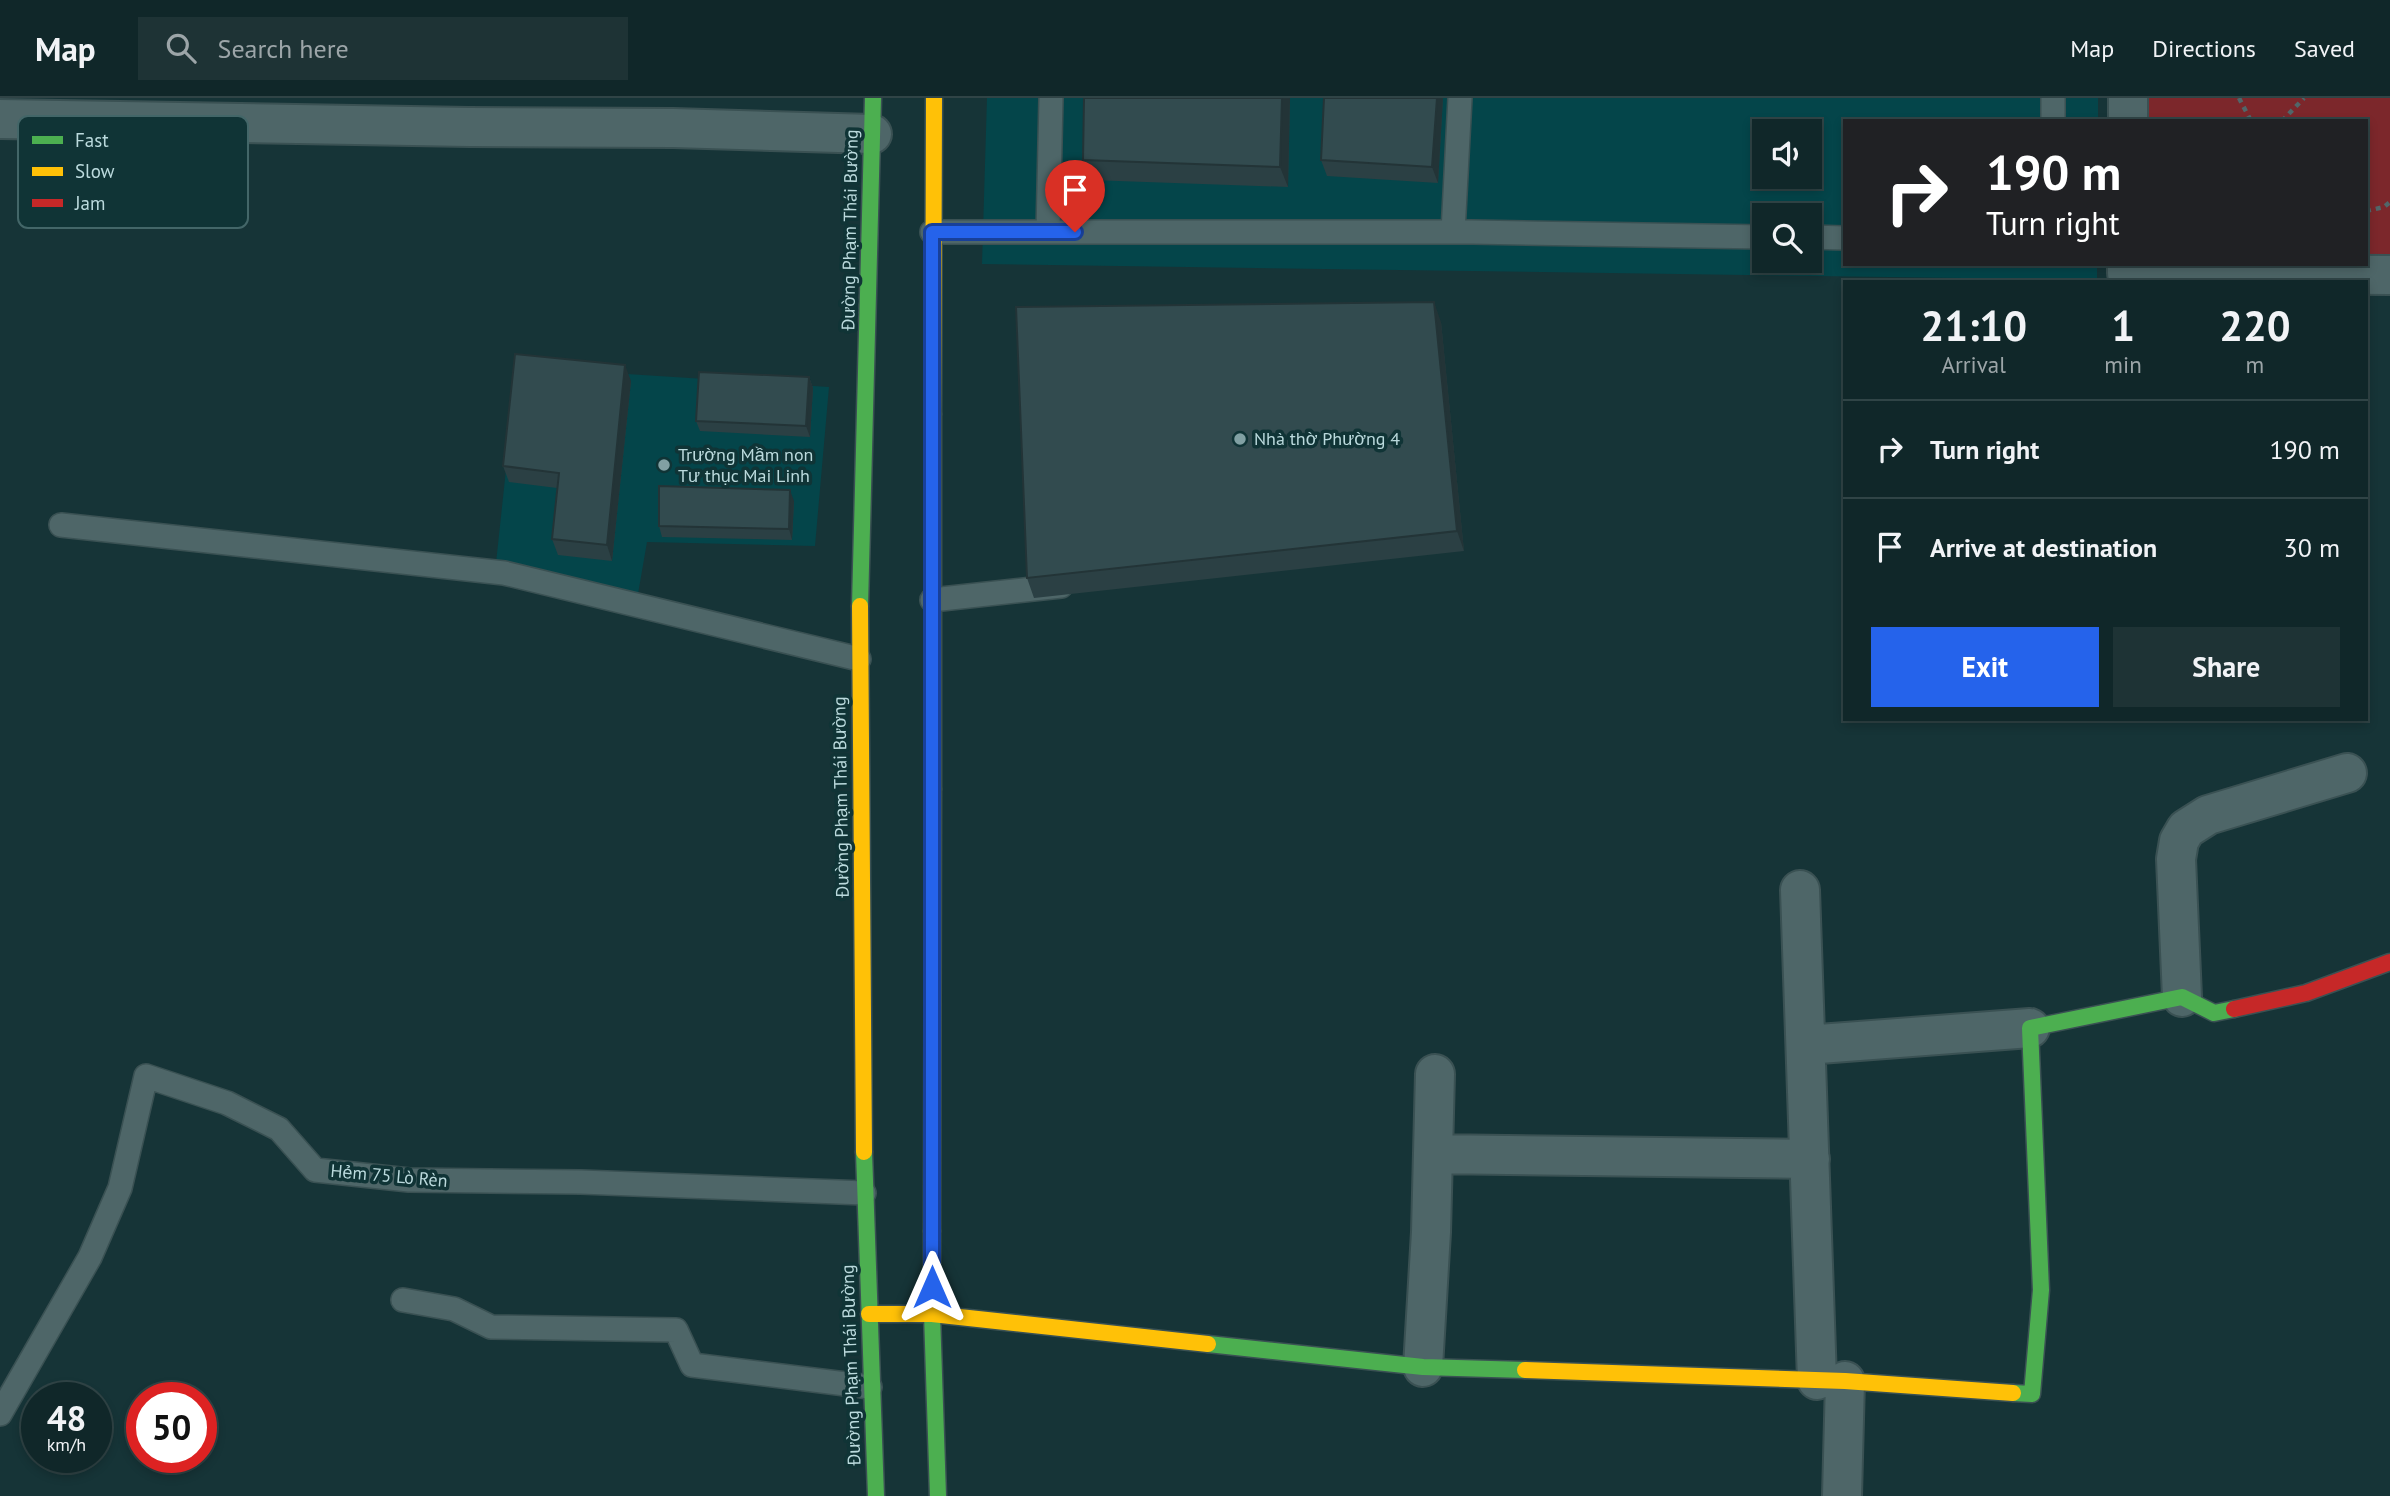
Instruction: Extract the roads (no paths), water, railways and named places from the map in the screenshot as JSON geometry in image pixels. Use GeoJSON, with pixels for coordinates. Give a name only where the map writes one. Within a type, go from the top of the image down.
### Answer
{"type":"FeatureCollection","features":[{"type":"Feature","properties":{"kind":"main road"},"geometry":{"type":"LineString","coordinates":[[934,98],[932,1314],[938,1496]]}},
{"type":"Feature","properties":{"kind":"main road","name":"Đường Phạm Thái Bường"},"geometry":{"type":"LineString","coordinates":[[872,116],[859,659],[864,1193],[876,1496]]}},
{"type":"Feature","properties":{"kind":"main road"},"geometry":{"type":"LineString","coordinates":[[869,1314],[932,1314],[1423,1367],[1831,1380],[2032,1394],[2040,1290],[2030,1028],[2182,997],[2214,1013],[2306,993],[2390,962]]}},
{"type":"Feature","properties":{"kind":"street"},"geometry":{"type":"LineString","coordinates":[[2128,98],[2128,119]]}},
{"type":"Feature","properties":{"kind":"street"},"geometry":{"type":"LineString","coordinates":[[9,112],[258,111],[872,116]]}},
{"type":"Feature","properties":{"kind":"street"},"geometry":{"type":"LineString","coordinates":[[2127,266],[2127,273],[2390,275]]}},
{"type":"Feature","properties":{"kind":"street"},"geometry":{"type":"LineString","coordinates":[[2182,997],[2176,859],[2179,841],[2186,829],[2208,815],[2347,773]]}},
{"type":"Feature","properties":{"kind":"street"},"geometry":{"type":"LineString","coordinates":[[1800,890],[1810,1160],[1842,1496]]}},
{"type":"Feature","properties":{"kind":"street"},"geometry":{"type":"LineString","coordinates":[[1806,1045],[2030,1028]]}},
{"type":"Feature","properties":{"kind":"street"},"geometry":{"type":"LineString","coordinates":[[1423,1367],[1435,1074]]}},
{"type":"Feature","properties":{"kind":"street"},"geometry":{"type":"LineString","coordinates":[[1433,1154],[1810,1160]]}},
{"type":"Feature","properties":{"kind":"lane"},"geometry":{"type":"LineString","coordinates":[[1048,232],[1051,98]]}},
{"type":"Feature","properties":{"kind":"lane"},"geometry":{"type":"LineString","coordinates":[[1453,232],[1460,98]]}},
{"type":"Feature","properties":{"kind":"lane"},"geometry":{"type":"LineString","coordinates":[[2053,98],[2053,119]]}},
{"type":"Feature","properties":{"kind":"lane"},"geometry":{"type":"LineString","coordinates":[[932,232],[1453,232],[1752,237]]}},
{"type":"Feature","properties":{"kind":"lane"},"geometry":{"type":"LineString","coordinates":[[1822,237],[1843,238]]}},
{"type":"Feature","properties":{"kind":"lane"},"geometry":{"type":"LineString","coordinates":[[61,525],[504,573],[859,659]]}},
{"type":"Feature","properties":{"kind":"lane"},"geometry":{"type":"LineString","coordinates":[[932,600],[1077,583]]}},
{"type":"Feature","properties":{"kind":"lane","name":"Hẻm 75 Lò Rèn"},"geometry":{"type":"LineString","coordinates":[[0,1414],[90,1257],[120,1188],[146,1076],[227,1103],[279,1129],[315,1170],[409,1180],[581,1182],[864,1193]]}},
{"type":"Feature","properties":{"kind":"lane"},"geometry":{"type":"LineString","coordinates":[[403,1300],[454,1309],[491,1327],[676,1330],[692,1365],[870,1387]]}},
{"type":"Feature","properties":{"kind":"place","name":"Nhà thờ Phường 4"},"geometry":{"type":"Point","coordinates":[1240,439]}},
{"type":"Feature","properties":{"kind":"place","name":"Trường Mầm non Tư thục Mai Linh"},"geometry":{"type":"Point","coordinates":[664,465]}}]}
